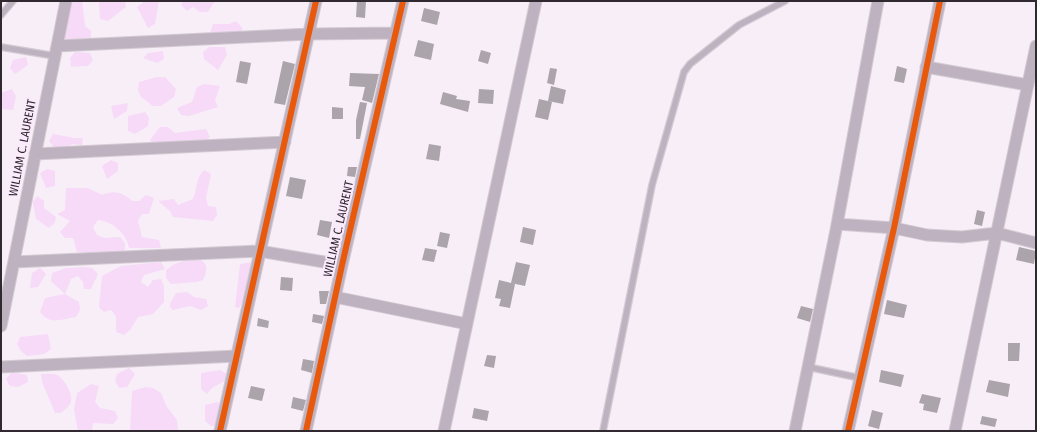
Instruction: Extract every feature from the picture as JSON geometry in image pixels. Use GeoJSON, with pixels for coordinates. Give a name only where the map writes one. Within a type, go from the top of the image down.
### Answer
{"type":"FeatureCollection","features":[{"type":"Feature","properties":{"kind":"street","name":"WILLIAM C. LAURENT"},"geometry":{"type":"LineString","coordinates":[[1,326],[66,1]]}},
{"type":"Feature","properties":{"kind":"street"},"geometry":{"type":"LineString","coordinates":[[220,431],[316,1]]}},
{"type":"Feature","properties":{"kind":"street","name":"WILLIAM C. LAURENT"},"geometry":{"type":"LineString","coordinates":[[306,431],[342,265],[403,1]]}},
{"type":"Feature","properties":{"kind":"street"},"geometry":{"type":"LineString","coordinates":[[444,431],[536,1]]}},
{"type":"Feature","properties":{"kind":"street"},"geometry":{"type":"LineString","coordinates":[[795,431],[837,224],[878,1]]}},
{"type":"Feature","properties":{"kind":"street"},"geometry":{"type":"LineString","coordinates":[[848,431],[894,228],[940,1]]}},
{"type":"Feature","properties":{"kind":"street"},"geometry":{"type":"LineString","coordinates":[[56,51],[309,34],[395,33]]}},
{"type":"Feature","properties":{"kind":"street"},"geometry":{"type":"LineString","coordinates":[[955,431],[1036,46]]}},
{"type":"Feature","properties":{"kind":"street"},"geometry":{"type":"LineString","coordinates":[[926,67],[1028,85]]}},
{"type":"Feature","properties":{"kind":"street"},"geometry":{"type":"LineString","coordinates":[[35,154],[285,142]]}},
{"type":"Feature","properties":{"kind":"street"},"geometry":{"type":"LineString","coordinates":[[837,224],[894,228],[927,235],[944,236],[962,237],[997,233],[1036,243]]}},
{"type":"Feature","properties":{"kind":"street"},"geometry":{"type":"LineString","coordinates":[[14,262],[259,251],[342,265]]}},
{"type":"Feature","properties":{"kind":"street"},"geometry":{"type":"LineString","coordinates":[[335,297],[466,324]]}},
{"type":"Feature","properties":{"kind":"street"},"geometry":{"type":"LineString","coordinates":[[1,367],[237,356]]}},
{"type":"Feature","properties":{"kind":"lane"},"geometry":{"type":"LineString","coordinates":[[1,15],[13,1]]}},
{"type":"Feature","properties":{"kind":"lane"},"geometry":{"type":"LineString","coordinates":[[603,431],[652,185],[680,80],[690,64],[739,25],[785,1]]}},
{"type":"Feature","properties":{"kind":"lane"},"geometry":{"type":"LineString","coordinates":[[1,47],[56,51]]}},
{"type":"Feature","properties":{"kind":"lane"},"geometry":{"type":"LineString","coordinates":[[808,367],[860,378]]}},
{"type":"Feature","properties":{"kind":"shaded area"},"geometry":{"type":"Polygon","coordinates":[[[71,1],[82,1],[85,26],[91,31],[91,38],[86,44],[70,47],[63,39],[71,1]]]}},
{"type":"Feature","properties":{"kind":"shaded area"},"geometry":{"type":"Polygon","coordinates":[[[102,1],[125,1],[126,7],[108,21],[100,19],[99,3],[102,1]]]}},
{"type":"Feature","properties":{"kind":"shaded area"},"geometry":{"type":"Polygon","coordinates":[[[145,1],[159,1],[155,24],[148,28],[137,7],[145,1]]]}},
{"type":"Feature","properties":{"kind":"shaded area"},"geometry":{"type":"Polygon","coordinates":[[[183,1],[215,1],[208,12],[200,12],[193,7],[187,11],[181,5],[183,1]]]}},
{"type":"Feature","properties":{"kind":"shaded area"},"geometry":{"type":"Polygon","coordinates":[[[236,21],[243,29],[238,35],[208,39],[213,24],[229,24],[236,21]]]}},
{"type":"Feature","properties":{"kind":"shaded area"},"geometry":{"type":"Polygon","coordinates":[[[209,47],[225,47],[227,55],[218,70],[204,59],[203,52],[209,47]]]}},
{"type":"Feature","properties":{"kind":"shaded area"},"geometry":{"type":"Polygon","coordinates":[[[163,51],[164,59],[157,63],[143,58],[148,53],[163,51]]]}},
{"type":"Feature","properties":{"kind":"shaded area"},"geometry":{"type":"Polygon","coordinates":[[[75,52],[90,53],[93,60],[88,66],[71,67],[70,58],[75,52]]]}},
{"type":"Feature","properties":{"kind":"shaded area"},"geometry":{"type":"Polygon","coordinates":[[[26,57],[28,65],[15,74],[10,68],[13,60],[26,57]]]}},
{"type":"Feature","properties":{"kind":"shaded area"},"geometry":{"type":"Polygon","coordinates":[[[157,77],[165,77],[176,89],[174,97],[161,106],[153,106],[141,97],[138,90],[139,82],[157,77]]]}},
{"type":"Feature","properties":{"kind":"shaded area"},"geometry":{"type":"Polygon","coordinates":[[[204,84],[220,86],[215,100],[218,107],[189,116],[181,115],[177,108],[192,102],[197,87],[204,84]]]}},
{"type":"Feature","properties":{"kind":"shaded area"},"geometry":{"type":"Polygon","coordinates":[[[12,89],[16,96],[13,110],[1,109],[1,93],[12,89]]]}},
{"type":"Feature","properties":{"kind":"shaded area"},"geometry":{"type":"Polygon","coordinates":[[[128,103],[127,111],[114,119],[111,106],[128,103]]]}},
{"type":"Feature","properties":{"kind":"shaded area"},"geometry":{"type":"Polygon","coordinates":[[[145,112],[149,118],[148,126],[135,134],[128,131],[128,116],[145,112]]]}},
{"type":"Feature","properties":{"kind":"shaded area"},"geometry":{"type":"Polygon","coordinates":[[[160,127],[168,127],[175,133],[206,129],[210,137],[204,142],[153,147],[150,140],[160,127]]]}},
{"type":"Feature","properties":{"kind":"shaded area"},"geometry":{"type":"Polygon","coordinates":[[[53,134],[83,138],[82,145],[72,144],[61,150],[54,147],[49,141],[53,134]]]}},
{"type":"Feature","properties":{"kind":"shaded area"},"geometry":{"type":"Polygon","coordinates":[[[111,160],[118,163],[118,171],[107,179],[102,166],[111,160]]]}},
{"type":"Feature","properties":{"kind":"shaded area"},"geometry":{"type":"Polygon","coordinates":[[[47,169],[55,171],[55,186],[46,188],[40,173],[47,169]]]}},
{"type":"Feature","properties":{"kind":"shaded area"},"geometry":{"type":"Polygon","coordinates":[[[204,170],[211,174],[206,198],[208,206],[216,207],[217,215],[213,221],[173,217],[170,211],[158,201],[174,199],[178,205],[193,199],[198,180],[204,170]]]}},
{"type":"Feature","properties":{"kind":"shaded area"},"geometry":{"type":"Polygon","coordinates":[[[66,188],[88,188],[102,195],[114,192],[125,196],[132,201],[139,201],[146,195],[154,198],[149,214],[142,214],[138,221],[142,237],[159,240],[161,248],[129,248],[128,243],[118,229],[108,223],[98,220],[93,227],[97,235],[104,238],[120,237],[125,243],[125,250],[118,254],[77,252],[73,238],[65,238],[60,232],[70,221],[57,214],[65,210],[66,188]]]}},
{"type":"Feature","properties":{"kind":"shaded area"},"geometry":{"type":"Polygon","coordinates":[[[37,196],[44,201],[44,208],[56,217],[55,222],[49,228],[36,219],[33,202],[37,196]]]}},
{"type":"Feature","properties":{"kind":"shaded area"},"geometry":{"type":"Polygon","coordinates":[[[192,257],[201,260],[205,264],[206,271],[203,280],[171,284],[166,278],[166,270],[173,265],[192,257]]]}},
{"type":"Feature","properties":{"kind":"shaded area"},"geometry":{"type":"Polygon","coordinates":[[[161,262],[165,269],[144,275],[141,282],[148,287],[153,280],[161,279],[164,286],[164,302],[153,314],[138,317],[130,330],[124,335],[116,332],[116,316],[111,310],[104,312],[99,307],[102,276],[121,266],[161,262]]]}},
{"type":"Feature","properties":{"kind":"shaded area"},"geometry":{"type":"Polygon","coordinates":[[[253,262],[256,280],[239,308],[235,307],[240,264],[253,262]]]}},
{"type":"Feature","properties":{"kind":"shaded area"},"geometry":{"type":"Polygon","coordinates":[[[84,267],[92,268],[98,274],[91,289],[84,289],[83,282],[78,276],[71,279],[65,294],[51,281],[52,273],[66,268],[84,267]]]}},
{"type":"Feature","properties":{"kind":"shaded area"},"geometry":{"type":"Polygon","coordinates":[[[40,268],[46,274],[38,287],[30,288],[32,273],[40,268]]]}},
{"type":"Feature","properties":{"kind":"shaded area"},"geometry":{"type":"Polygon","coordinates":[[[187,292],[194,297],[206,299],[208,306],[201,310],[190,306],[173,310],[170,307],[170,304],[176,293],[187,292]]]}},
{"type":"Feature","properties":{"kind":"shaded area"},"geometry":{"type":"Polygon","coordinates":[[[65,294],[79,302],[80,310],[76,317],[52,320],[48,319],[40,312],[45,298],[65,294]]]}},
{"type":"Feature","properties":{"kind":"shaded area"},"geometry":{"type":"Polygon","coordinates":[[[48,334],[51,349],[44,354],[27,356],[21,351],[17,344],[20,337],[48,334]]]}},
{"type":"Feature","properties":{"kind":"shaded area"},"geometry":{"type":"Polygon","coordinates":[[[129,368],[135,374],[127,387],[119,388],[115,381],[117,374],[129,368]]]}},
{"type":"Feature","properties":{"kind":"shaded area"},"geometry":{"type":"Polygon","coordinates":[[[220,370],[227,374],[225,381],[212,388],[207,394],[201,389],[201,373],[220,370]]]}},
{"type":"Feature","properties":{"kind":"shaded area"},"geometry":{"type":"Polygon","coordinates":[[[12,372],[27,375],[28,382],[18,387],[10,386],[6,379],[12,372]]]}},
{"type":"Feature","properties":{"kind":"shaded area"},"geometry":{"type":"Polygon","coordinates":[[[41,374],[57,375],[62,379],[67,387],[71,395],[71,402],[61,413],[55,413],[42,382],[41,374]]]}},
{"type":"Feature","properties":{"kind":"shaded area"},"geometry":{"type":"Polygon","coordinates":[[[91,384],[99,386],[95,402],[100,408],[115,411],[118,418],[113,424],[93,423],[92,431],[78,431],[74,410],[77,393],[91,384]]]}},
{"type":"Feature","properties":{"kind":"shaded area"},"geometry":{"type":"Polygon","coordinates":[[[146,387],[153,388],[161,393],[167,407],[177,420],[178,431],[130,431],[132,391],[146,387]]]}},
{"type":"Feature","properties":{"kind":"shaded area"},"geometry":{"type":"Polygon","coordinates":[[[218,402],[224,409],[220,426],[211,426],[205,421],[205,405],[218,402]]]}},
{"type":"Feature","properties":{"kind":"building"},"geometry":{"type":"Polygon","coordinates":[[[357,1],[366,1],[365,18],[356,17],[357,1]]]}},
{"type":"Feature","properties":{"kind":"building"},"geometry":{"type":"Polygon","coordinates":[[[424,8],[440,12],[437,25],[421,21],[424,8]]]}},
{"type":"Feature","properties":{"kind":"building"},"geometry":{"type":"Polygon","coordinates":[[[418,40],[434,44],[431,60],[414,56],[418,40]]]}},
{"type":"Feature","properties":{"kind":"building"},"geometry":{"type":"Polygon","coordinates":[[[481,50],[491,53],[488,64],[478,61],[481,50]]]}},
{"type":"Feature","properties":{"kind":"building"},"geometry":{"type":"Polygon","coordinates":[[[240,61],[251,63],[247,84],[236,82],[240,61]]]}},
{"type":"Feature","properties":{"kind":"building"},"geometry":{"type":"Polygon","coordinates":[[[283,61],[295,64],[285,105],[274,103],[283,61]]]}},
{"type":"Feature","properties":{"kind":"building"},"geometry":{"type":"Polygon","coordinates":[[[897,66],[907,69],[904,83],[894,81],[897,66]]]}},
{"type":"Feature","properties":{"kind":"building"},"geometry":{"type":"Polygon","coordinates":[[[550,68],[557,69],[554,85],[547,83],[550,68]]]}},
{"type":"Feature","properties":{"kind":"building"},"geometry":{"type":"Polygon","coordinates":[[[350,73],[379,74],[372,103],[362,100],[365,87],[349,86],[350,73]]]}},
{"type":"Feature","properties":{"kind":"building"},"geometry":{"type":"Polygon","coordinates":[[[551,86],[566,90],[563,104],[548,101],[551,86]]]}},
{"type":"Feature","properties":{"kind":"building"},"geometry":{"type":"Polygon","coordinates":[[[479,89],[494,90],[493,104],[478,103],[479,89]]]}},
{"type":"Feature","properties":{"kind":"building"},"geometry":{"type":"Polygon","coordinates":[[[443,92],[457,96],[456,99],[470,101],[468,112],[440,104],[443,92]]]}},
{"type":"Feature","properties":{"kind":"building"},"geometry":{"type":"Polygon","coordinates":[[[539,99],[552,102],[548,120],[535,117],[539,99]]]}},
{"type":"Feature","properties":{"kind":"building"},"geometry":{"type":"Polygon","coordinates":[[[360,102],[367,103],[360,139],[356,139],[356,120],[360,102]]]}},
{"type":"Feature","properties":{"kind":"building"},"geometry":{"type":"Polygon","coordinates":[[[332,107],[343,108],[343,119],[332,119],[332,107]]]}},
{"type":"Feature","properties":{"kind":"building"},"geometry":{"type":"Polygon","coordinates":[[[429,144],[441,146],[439,161],[426,159],[429,144]]]}},
{"type":"Feature","properties":{"kind":"building"},"geometry":{"type":"Polygon","coordinates":[[[348,167],[357,167],[355,177],[347,176],[348,167]]]}},
{"type":"Feature","properties":{"kind":"building"},"geometry":{"type":"Polygon","coordinates":[[[290,177],[306,180],[302,199],[286,196],[290,177]]]}},
{"type":"Feature","properties":{"kind":"building"},"geometry":{"type":"Polygon","coordinates":[[[977,210],[985,212],[982,226],[974,224],[977,210]]]}},
{"type":"Feature","properties":{"kind":"building"},"geometry":{"type":"Polygon","coordinates":[[[320,220],[332,222],[329,238],[317,235],[320,220]]]}},
{"type":"Feature","properties":{"kind":"building"},"geometry":{"type":"Polygon","coordinates":[[[523,227],[536,230],[533,245],[520,242],[523,227]]]}},
{"type":"Feature","properties":{"kind":"building"},"geometry":{"type":"Polygon","coordinates":[[[440,232],[450,234],[447,248],[437,246],[440,232]]]}},
{"type":"Feature","properties":{"kind":"building"},"geometry":{"type":"Polygon","coordinates":[[[1019,247],[1036,251],[1034,264],[1016,260],[1019,247]]]}},
{"type":"Feature","properties":{"kind":"building"},"geometry":{"type":"Polygon","coordinates":[[[425,248],[437,250],[434,262],[422,260],[425,248]]]}},
{"type":"Feature","properties":{"kind":"building"},"geometry":{"type":"Polygon","coordinates":[[[516,262],[530,265],[525,286],[511,283],[516,262]]]}},
{"type":"Feature","properties":{"kind":"building"},"geometry":{"type":"Polygon","coordinates":[[[281,277],[293,278],[292,291],[280,290],[281,277]]]}},
{"type":"Feature","properties":{"kind":"building"},"geometry":{"type":"Polygon","coordinates":[[[499,280],[515,284],[510,308],[499,306],[501,299],[495,298],[499,280]]]}},
{"type":"Feature","properties":{"kind":"building"},"geometry":{"type":"Polygon","coordinates":[[[319,291],[329,291],[326,304],[320,304],[319,291]]]}},
{"type":"Feature","properties":{"kind":"building"},"geometry":{"type":"Polygon","coordinates":[[[887,300],[907,305],[904,318],[884,314],[887,300]]]}},
{"type":"Feature","properties":{"kind":"building"},"geometry":{"type":"Polygon","coordinates":[[[801,306],[813,309],[810,322],[797,318],[801,306]]]}},
{"type":"Feature","properties":{"kind":"building"},"geometry":{"type":"Polygon","coordinates":[[[313,314],[324,316],[322,324],[312,322],[313,314]]]}},
{"type":"Feature","properties":{"kind":"building"},"geometry":{"type":"Polygon","coordinates":[[[258,318],[269,321],[268,328],[257,326],[258,318]]]}},
{"type":"Feature","properties":{"kind":"building"},"geometry":{"type":"Polygon","coordinates":[[[1008,343],[1020,343],[1019,361],[1008,361],[1008,343]]]}},
{"type":"Feature","properties":{"kind":"building"},"geometry":{"type":"Polygon","coordinates":[[[487,355],[496,356],[494,368],[484,366],[487,355]]]}},
{"type":"Feature","properties":{"kind":"building"},"geometry":{"type":"Polygon","coordinates":[[[303,359],[314,361],[312,373],[301,370],[303,359]]]}},
{"type":"Feature","properties":{"kind":"building"},"geometry":{"type":"Polygon","coordinates":[[[881,370],[904,375],[901,387],[879,382],[881,370]]]}},
{"type":"Feature","properties":{"kind":"building"},"geometry":{"type":"Polygon","coordinates":[[[989,380],[1010,384],[1008,397],[986,392],[989,380]]]}},
{"type":"Feature","properties":{"kind":"building"},"geometry":{"type":"Polygon","coordinates":[[[251,386],[265,389],[262,401],[248,398],[251,386]]]}},
{"type":"Feature","properties":{"kind":"building"},"geometry":{"type":"Polygon","coordinates":[[[922,394],[941,398],[937,413],[923,410],[924,404],[919,403],[922,394]]]}},
{"type":"Feature","properties":{"kind":"building"},"geometry":{"type":"Polygon","coordinates":[[[293,397],[306,400],[303,411],[291,408],[293,397]]]}},
{"type":"Feature","properties":{"kind":"building"},"geometry":{"type":"Polygon","coordinates":[[[474,408],[489,411],[487,421],[472,418],[474,408]]]}},
{"type":"Feature","properties":{"kind":"building"},"geometry":{"type":"Polygon","coordinates":[[[872,410],[883,413],[879,429],[868,426],[872,410]]]}},
{"type":"Feature","properties":{"kind":"building"},"geometry":{"type":"Polygon","coordinates":[[[982,416],[997,419],[995,427],[980,424],[982,416]]]}},
{"type":"Feature","properties":{"kind":"cycle path"},"geometry":{"type":"LineString","coordinates":[[220,431],[316,1]]}},
{"type":"Feature","properties":{"kind":"cycle path"},"geometry":{"type":"LineString","coordinates":[[306,431],[342,265],[403,1]]}},
{"type":"Feature","properties":{"kind":"cycle path"},"geometry":{"type":"LineString","coordinates":[[848,431],[894,228],[940,1]]}}]}
